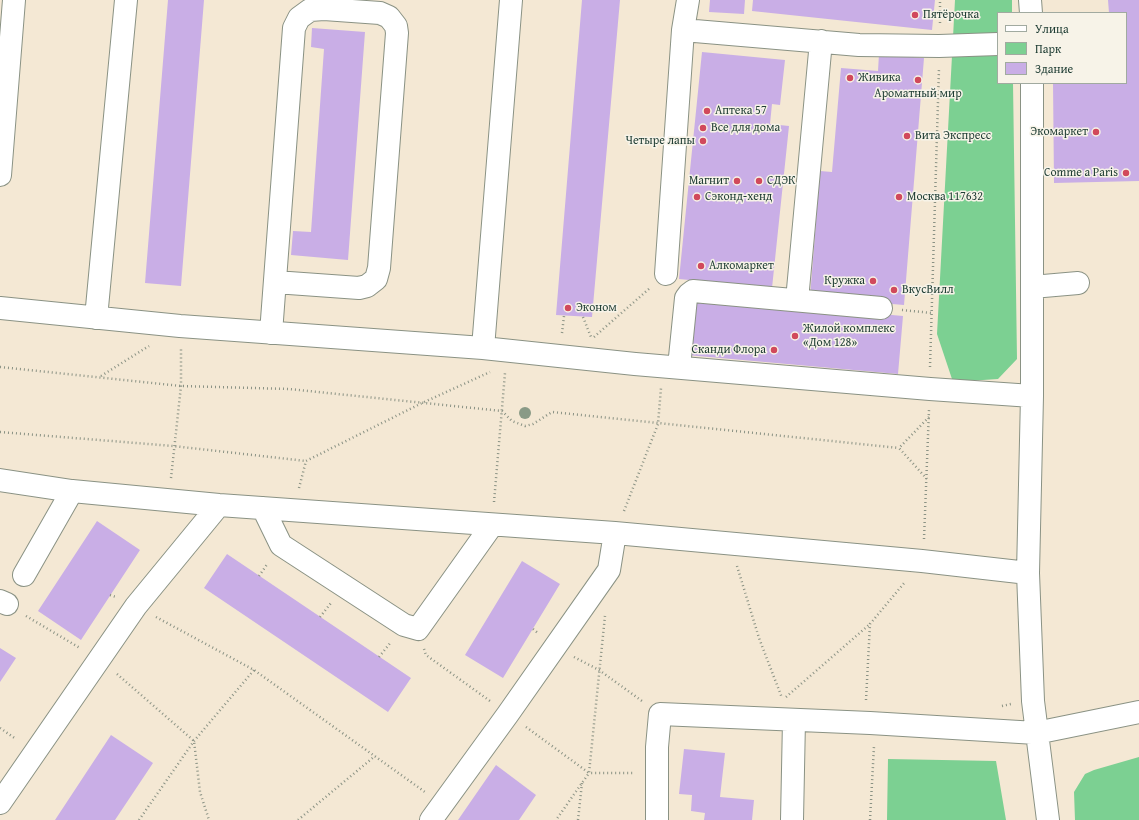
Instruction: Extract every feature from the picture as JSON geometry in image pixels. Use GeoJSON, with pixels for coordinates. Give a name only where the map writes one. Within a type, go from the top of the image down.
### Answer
{"type":"FeatureCollection","features":[{"type":"Feature","properties":{"kind":"street"},"geometry":{"type":"LineString","coordinates":[[0,175],[14,0]]}},
{"type":"Feature","properties":{"kind":"street"},"geometry":{"type":"LineString","coordinates":[[96,318],[126,0]]}},
{"type":"Feature","properties":{"kind":"street"},"geometry":{"type":"LineString","coordinates":[[484,348],[511,0]]}},
{"type":"Feature","properties":{"kind":"street"},"geometry":{"type":"LineString","coordinates":[[666,274],[683,30],[688,0]]}},
{"type":"Feature","properties":{"kind":"street"},"geometry":{"type":"LineString","coordinates":[[1030,0],[1031,12]]}},
{"type":"Feature","properties":{"kind":"street"},"geometry":{"type":"LineString","coordinates":[[271,333],[274,282],[294,28],[299,18],[310,10],[324,9],[380,13],[389,17],[396,26],[397,33],[379,268],[376,279],[367,286],[359,288],[274,282]]}},
{"type":"Feature","properties":{"kind":"street"},"geometry":{"type":"LineString","coordinates":[[683,30],[859,45],[939,46],[997,44]]}},
{"type":"Feature","properties":{"kind":"street"},"geometry":{"type":"LineString","coordinates":[[797,300],[821,42]]}},
{"type":"Feature","properties":{"kind":"street"},"geometry":{"type":"LineString","coordinates":[[1032,84],[1032,396],[1028,573],[1033,700],[1048,820]]}},
{"type":"Feature","properties":{"kind":"street"},"geometry":{"type":"LineString","coordinates":[[1032,287],[1078,283]]}},
{"type":"Feature","properties":{"kind":"street"},"geometry":{"type":"LineString","coordinates":[[671,367],[686,298],[690,292],[696,291],[881,308]]}},
{"type":"Feature","properties":{"kind":"street"},"geometry":{"type":"LineString","coordinates":[[0,308],[180,326],[484,348],[671,367],[1032,396]]}},
{"type":"Feature","properties":{"kind":"street"},"geometry":{"type":"LineString","coordinates":[[0,480],[72,491],[170,501],[615,534],[1028,573]]}},
{"type":"Feature","properties":{"kind":"street"},"geometry":{"type":"LineString","coordinates":[[24,575],[72,491]]}},
{"type":"Feature","properties":{"kind":"street"},"geometry":{"type":"LineString","coordinates":[[0,803],[136,606],[219,505]]}},
{"type":"Feature","properties":{"kind":"street"},"geometry":{"type":"LineString","coordinates":[[263,508],[281,545],[404,625],[418,630],[492,525]]}},
{"type":"Feature","properties":{"kind":"street"},"geometry":{"type":"LineString","coordinates":[[437,812],[609,570],[615,534]]}},
{"type":"Feature","properties":{"kind":"street"},"geometry":{"type":"LineString","coordinates":[[657,820],[657,747],[660,714],[870,723],[1036,733],[1139,712]]}},
{"type":"Feature","properties":{"kind":"street"},"geometry":{"type":"LineString","coordinates":[[792,820],[794,720]]}},
{"type":"Feature","properties":{"kind":"path"},"geometry":{"type":"LineString","coordinates":[[729,544],[759,638],[783,700],[870,624],[922,562],[930,389],[940,0]]}},
{"type":"Feature","properties":{"kind":"path"},"geometry":{"type":"LineString","coordinates":[[583,317],[592,339],[666,274]]}},
{"type":"Feature","properties":{"kind":"path"},"geometry":{"type":"LineString","coordinates":[[881,308],[932,313]]}},
{"type":"Feature","properties":{"kind":"path"},"geometry":{"type":"LineString","coordinates":[[562,335],[564,316]]}},
{"type":"Feature","properties":{"kind":"path"},"geometry":{"type":"LineString","coordinates":[[101,376],[180,326]]}},
{"type":"Feature","properties":{"kind":"path"},"geometry":{"type":"LineString","coordinates":[[170,501],[173,446],[181,386],[180,326]]}},
{"type":"Feature","properties":{"kind":"path"},"geometry":{"type":"LineString","coordinates":[[0,367],[101,376],[181,386],[289,389],[420,404],[502,411],[512,421],[525,426],[534,424],[552,412],[899,448],[927,479]]}},
{"type":"Feature","properties":{"kind":"path"},"geometry":{"type":"LineString","coordinates":[[615,534],[658,424],[671,367]]}},
{"type":"Feature","properties":{"kind":"path"},"geometry":{"type":"LineString","coordinates":[[0,432],[173,446],[306,461],[420,404],[492,371]]}},
{"type":"Feature","properties":{"kind":"path"},"geometry":{"type":"LineString","coordinates":[[492,525],[505,372]]}},
{"type":"Feature","properties":{"kind":"path"},"geometry":{"type":"LineString","coordinates":[[899,448],[929,417]]}},
{"type":"Feature","properties":{"kind":"path"},"geometry":{"type":"LineString","coordinates":[[292,510],[306,461]]}},
{"type":"Feature","properties":{"kind":"path"},"geometry":{"type":"LineString","coordinates":[[4,603],[99,658],[194,741],[200,792],[209,820]]}},
{"type":"Feature","properties":{"kind":"path"},"geometry":{"type":"LineString","coordinates":[[136,606],[254,670],[375,756],[437,812]]}},
{"type":"Feature","properties":{"kind":"path"},"geometry":{"type":"LineString","coordinates":[[556,820],[589,773],[606,608]]}},
{"type":"Feature","properties":{"kind":"path"},"geometry":{"type":"LineString","coordinates":[[870,624],[866,707],[875,748],[870,820]]}},
{"type":"Feature","properties":{"kind":"path"},"geometry":{"type":"LineString","coordinates":[[418,630],[426,655],[589,773],[657,774]]}},
{"type":"Feature","properties":{"kind":"path"},"geometry":{"type":"LineString","coordinates":[[555,647],[599,670],[660,714]]}},
{"type":"Feature","properties":{"kind":"path"},"geometry":{"type":"LineString","coordinates":[[139,820],[194,741],[254,670]]}},
{"type":"Feature","properties":{"kind":"path"},"geometry":{"type":"LineString","coordinates":[[298,820],[375,756]]}},
{"type":"Feature","properties":{"kind":"path"},"geometry":{"type":"LineString","coordinates":[[578,820],[582,782]]}},
{"type":"Feature","properties":{"kind":"green space"},"geometry":{"type":"Polygon","coordinates":[[[955,0],[1012,0],[1012,12],[997,12],[997,84],[1013,84],[1017,359],[998,379],[953,382],[937,334],[955,0]]]}},
{"type":"Feature","properties":{"kind":"green space"},"geometry":{"type":"Polygon","coordinates":[[[1139,757],[1139,820],[1075,820],[1074,792],[1085,774],[1139,757]]]}},
{"type":"Feature","properties":{"kind":"green space"},"geometry":{"type":"Polygon","coordinates":[[[888,759],[996,761],[1006,820],[887,820],[888,759]]]}},
{"type":"Feature","properties":{"kind":"building"},"geometry":{"type":"Polygon","coordinates":[[[168,0],[204,0],[181,286],[145,283],[168,0]]]}},
{"type":"Feature","properties":{"kind":"building"},"geometry":{"type":"Polygon","coordinates":[[[582,0],[620,0],[592,317],[556,315],[582,0]]]}},
{"type":"Feature","properties":{"kind":"building"},"geometry":{"type":"Polygon","coordinates":[[[710,0],[745,0],[744,14],[709,12],[710,0]]]}},
{"type":"Feature","properties":{"kind":"building"},"geometry":{"type":"Polygon","coordinates":[[[753,0],[935,0],[932,30],[752,11],[753,0]]]}},
{"type":"Feature","properties":{"kind":"building","name":"Экомаркет"},"geometry":{"type":"Polygon","coordinates":[[[1108,0],[1139,0],[1139,181],[1054,183],[1053,84],[1127,84],[1127,12],[1109,12],[1108,0]]]}},
{"type":"Feature","properties":{"kind":"building"},"geometry":{"type":"Polygon","coordinates":[[[312,28],[365,32],[348,260],[291,255],[293,231],[311,232],[324,49],[311,47],[312,28]]]}},
{"type":"Feature","properties":{"kind":"building"},"geometry":{"type":"Polygon","coordinates":[[[702,52],[785,60],[780,105],[772,104],[770,124],[789,126],[772,288],[679,279],[702,52]]]}},
{"type":"Feature","properties":{"kind":"building"},"geometry":{"type":"Polygon","coordinates":[[[879,54],[924,58],[904,305],[810,297],[820,171],[832,172],[841,68],[878,71],[879,54]]]}},
{"type":"Feature","properties":{"kind":"building","name":"Жилой комплекс «Дом 128»"},"geometry":{"type":"Polygon","coordinates":[[[692,297],[903,316],[898,374],[687,355],[692,297]]]}},
{"type":"Feature","properties":{"kind":"building"},"geometry":{"type":"Polygon","coordinates":[[[97,521],[140,550],[81,640],[38,611],[97,521]]]}},
{"type":"Feature","properties":{"kind":"building"},"geometry":{"type":"Polygon","coordinates":[[[227,554],[411,678],[388,712],[204,588],[227,554]]]}},
{"type":"Feature","properties":{"kind":"building"},"geometry":{"type":"Polygon","coordinates":[[[522,561],[560,584],[503,678],[465,655],[522,561]]]}},
{"type":"Feature","properties":{"kind":"building"},"geometry":{"type":"Polygon","coordinates":[[[0,648],[16,658],[0,682],[0,648]]]}},
{"type":"Feature","properties":{"kind":"building"},"geometry":{"type":"Polygon","coordinates":[[[111,735],[153,763],[115,820],[55,820],[111,735]]]}},
{"type":"Feature","properties":{"kind":"building"},"geometry":{"type":"Polygon","coordinates":[[[684,749],[725,753],[720,797],[754,800],[752,820],[704,820],[705,813],[691,811],[692,795],[679,794],[684,749]]]}},
{"type":"Feature","properties":{"kind":"building"},"geometry":{"type":"Polygon","coordinates":[[[496,765],[536,795],[519,820],[458,820],[496,765]]]}},
{"type":"Feature","properties":{"kind":"place","name":"Пятёрочка"},"geometry":{"type":"Point","coordinates":[915,15]}},
{"type":"Feature","properties":{"kind":"place","name":"Живика"},"geometry":{"type":"Point","coordinates":[850,78]}},
{"type":"Feature","properties":{"kind":"place","name":"Ароматный мир"},"geometry":{"type":"Point","coordinates":[918,80]}},
{"type":"Feature","properties":{"kind":"place","name":"Аптека 57"},"geometry":{"type":"Point","coordinates":[707,111]}},
{"type":"Feature","properties":{"kind":"place","name":"Все для дома"},"geometry":{"type":"Point","coordinates":[703,128]}},
{"type":"Feature","properties":{"kind":"place","name":"Экомаркет"},"geometry":{"type":"Point","coordinates":[1096,132]}},
{"type":"Feature","properties":{"kind":"place","name":"Вита Экспресс"},"geometry":{"type":"Point","coordinates":[907,136]}},
{"type":"Feature","properties":{"kind":"place","name":"Четыре лапы"},"geometry":{"type":"Point","coordinates":[703,141]}},
{"type":"Feature","properties":{"kind":"place","name":"Comme a Paris"},"geometry":{"type":"Point","coordinates":[1126,173]}},
{"type":"Feature","properties":{"kind":"place","name":"Магнит"},"geometry":{"type":"Point","coordinates":[737,181]}},
{"type":"Feature","properties":{"kind":"place","name":"СДЭК"},"geometry":{"type":"Point","coordinates":[759,181]}},
{"type":"Feature","properties":{"kind":"place","name":"Сэконд-хенд"},"geometry":{"type":"Point","coordinates":[697,197]}},
{"type":"Feature","properties":{"kind":"place","name":"Москва 117632"},"geometry":{"type":"Point","coordinates":[899,197]}},
{"type":"Feature","properties":{"kind":"place","name":"Алкомаркет"},"geometry":{"type":"Point","coordinates":[701,266]}},
{"type":"Feature","properties":{"kind":"place","name":"Кружка"},"geometry":{"type":"Point","coordinates":[873,281]}},
{"type":"Feature","properties":{"kind":"place","name":"ВкусВилл"},"geometry":{"type":"Point","coordinates":[894,290]}},
{"type":"Feature","properties":{"kind":"place","name":"Эконом"},"geometry":{"type":"Point","coordinates":[568,308]}},
{"type":"Feature","properties":{"kind":"place","name":"Жилой комплекс «Дом 128»"},"geometry":{"type":"Point","coordinates":[795,336]}},
{"type":"Feature","properties":{"kind":"place","name":"Сканди Флора"},"geometry":{"type":"Point","coordinates":[774,350]}}]}
